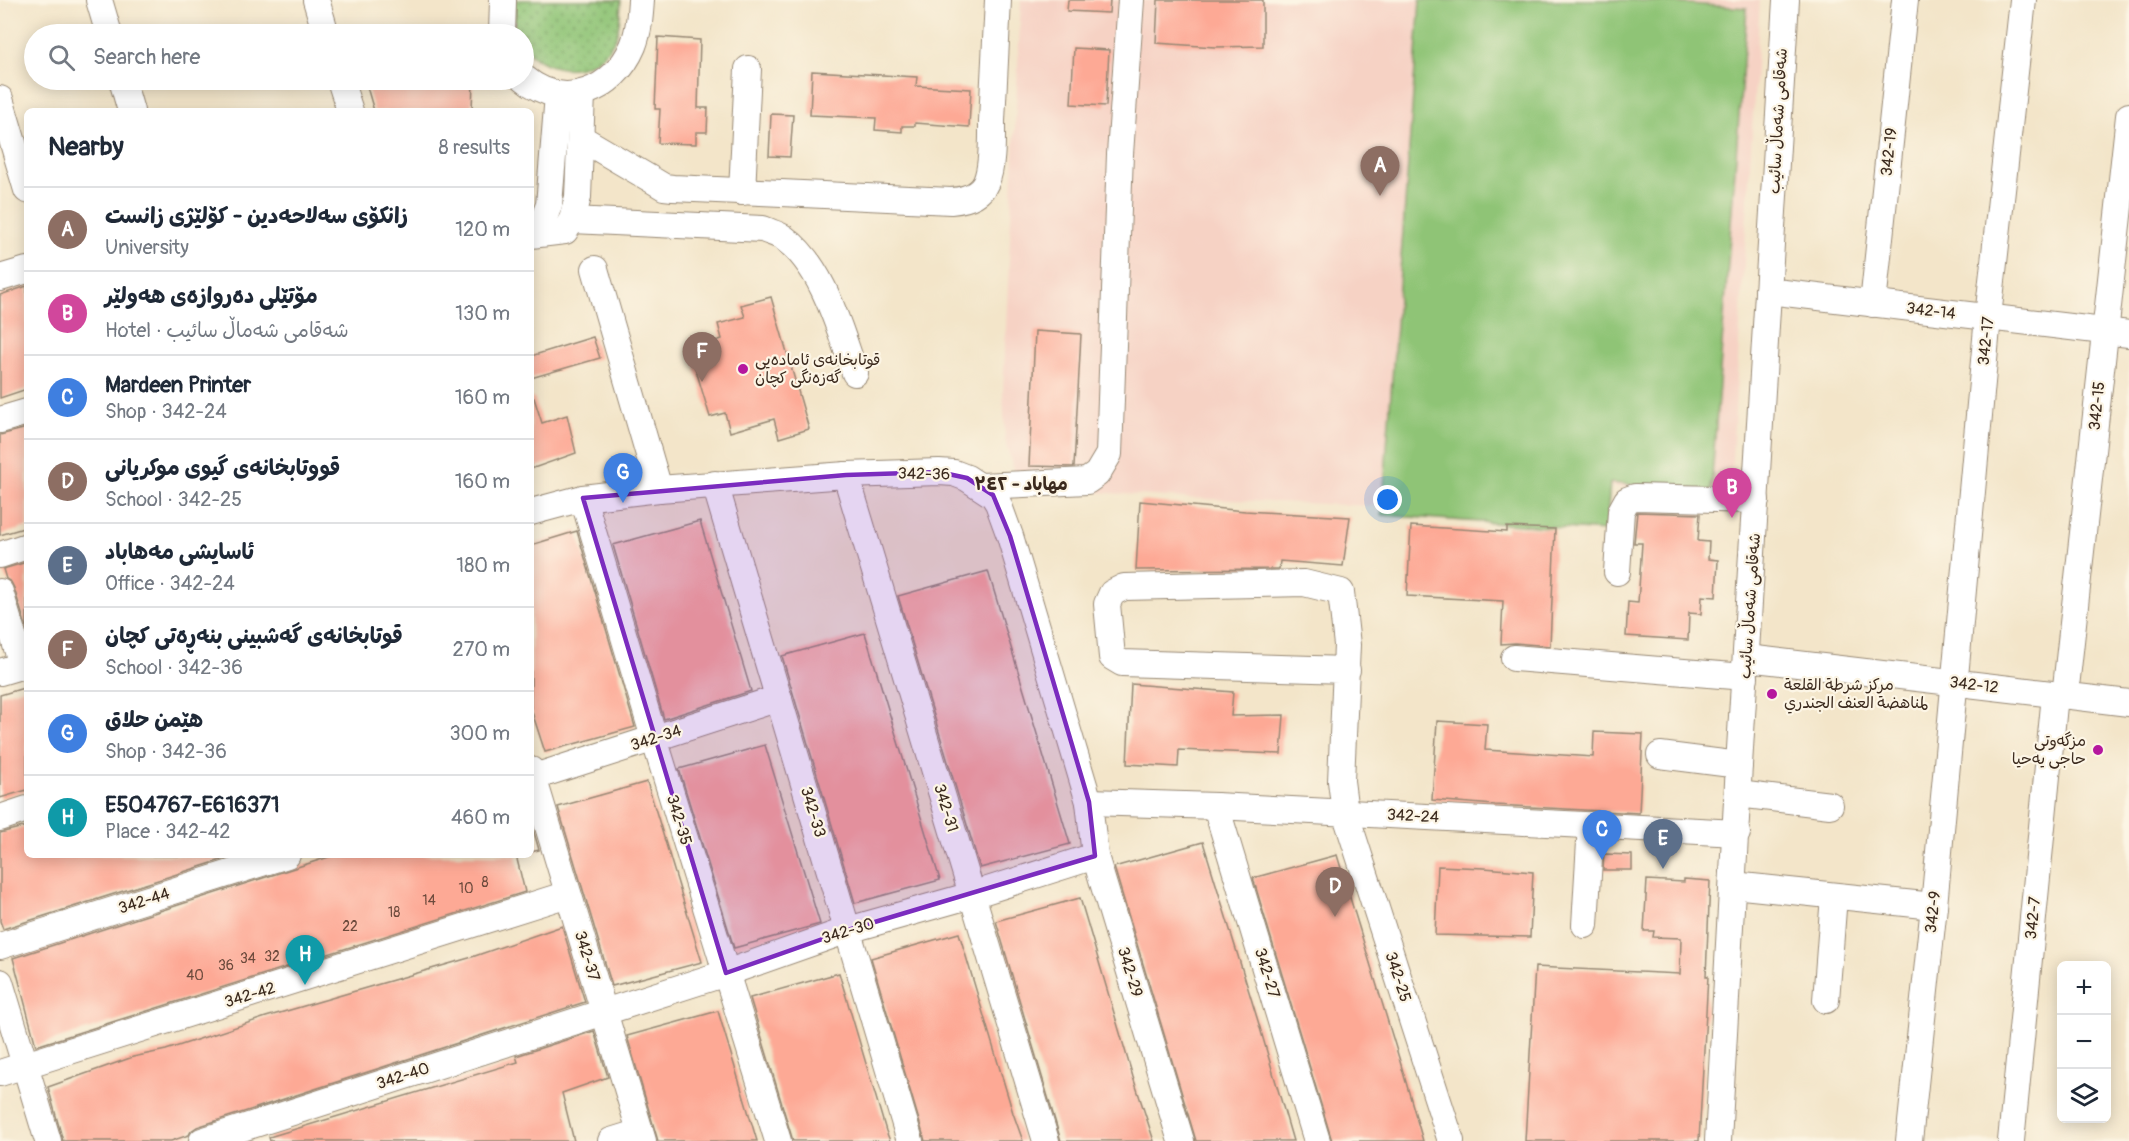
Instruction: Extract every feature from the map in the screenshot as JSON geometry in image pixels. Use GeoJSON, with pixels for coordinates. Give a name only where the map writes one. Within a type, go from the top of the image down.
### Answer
{"type":"FeatureCollection","features":[{"type":"Feature","properties":{"kind":"street"},"geometry":{"type":"LineString","coordinates":[[99,0],[106,24]]}},
{"type":"Feature","properties":{"kind":"street"},"geometry":{"type":"LineString","coordinates":[[316,0],[323,24]]}},
{"type":"Feature","properties":{"kind":"street"},"geometry":{"type":"LineString","coordinates":[[502,24],[503,0]]}},
{"type":"Feature","properties":{"kind":"street"},"geometry":{"type":"LineString","coordinates":[[534,85],[539,88],[570,95],[606,81],[626,59],[633,44],[639,23],[641,0]]}},
{"type":"Feature","properties":{"kind":"street"},"geometry":{"type":"LineString","coordinates":[[554,156],[580,147],[664,187],[964,200],[975,194],[986,181],[991,147],[998,0]]}},
{"type":"Feature","properties":{"kind":"street"},"geometry":{"type":"LineString","coordinates":[[981,486],[1087,481],[1097,474],[1109,454],[1120,154],[1131,0]]}},
{"type":"Feature","properties":{"kind":"street","name":"شەقامی شەماڵ سائیب"},"geometry":{"type":"LineString","coordinates":[[1718,1141],[1786,0]]}},
{"type":"Feature","properties":{"kind":"street","name":"342-19"},"geometry":{"type":"LineString","coordinates":[[1873,304],[1905,0]]}},
{"type":"Feature","properties":{"kind":"street","name":"342-17"},"geometry":{"type":"LineString","coordinates":[[1953,683],[1988,317],[2023,0]]}},
{"type":"Feature","properties":{"kind":"street"},"geometry":{"type":"LineString","coordinates":[[742,192],[748,69]]}},
{"type":"Feature","properties":{"kind":"street"},"geometry":{"type":"LineString","coordinates":[[125,90],[130,108]]}},
{"type":"Feature","properties":{"kind":"street"},"geometry":{"type":"LineString","coordinates":[[343,90],[349,108]]}},
{"type":"Feature","properties":{"kind":"street"},"geometry":{"type":"LineString","coordinates":[[534,235],[565,231],[572,220],[578,197],[580,147],[570,95]]}},
{"type":"Feature","properties":{"kind":"street"},"geometry":{"type":"LineString","coordinates":[[534,232],[542,223],[549,205],[554,156],[570,95]]}},
{"type":"Feature","properties":{"kind":"street"},"geometry":{"type":"LineString","coordinates":[[0,99],[24,180]]}},
{"type":"Feature","properties":{"kind":"street","name":"342-15"},"geometry":{"type":"LineString","coordinates":[[2060,695],[2117,332],[2129,116]]}},
{"type":"Feature","properties":{"kind":"street"},"geometry":{"type":"LineString","coordinates":[[572,220],[763,229],[783,238],[798,251],[820,279],[855,373]]}},
{"type":"Feature","properties":{"kind":"street"},"geometry":{"type":"LineString","coordinates":[[595,268],[659,489]]}},
{"type":"Feature","properties":{"kind":"street"},"geometry":{"type":"LineString","coordinates":[[0,278],[24,271]]}},
{"type":"Feature","properties":{"kind":"street","name":"342-14"},"geometry":{"type":"LineString","coordinates":[[1768,291],[2117,332]]}},
{"type":"Feature","properties":{"kind":"street"},"geometry":{"type":"LineString","coordinates":[[0,420],[24,413]]}},
{"type":"Feature","properties":{"kind":"street","name":"342-36"},"geometry":{"type":"LineString","coordinates":[[534,511],[583,498],[659,489],[846,475],[954,473],[981,486],[999,503],[1089,802]]}},
{"type":"Feature","properties":{"kind":"street","name":"342-31"},"geometry":{"type":"LineString","coordinates":[[846,475],[1046,1141]]}},
{"type":"Feature","properties":{"kind":"street","name":"342-33"},"geometry":{"type":"LineString","coordinates":[[715,484],[910,1141]]}},
{"type":"Feature","properties":{"kind":"street"},"geometry":{"type":"LineString","coordinates":[[1617,572],[1621,510],[1627,500],[1635,497],[1756,500]]}},
{"type":"Feature","properties":{"kind":"street","name":"342-35"},"geometry":{"type":"LineString","coordinates":[[583,498],[778,1141]]}},
{"type":"Feature","properties":{"kind":"street"},"geometry":{"type":"LineString","coordinates":[[0,555],[24,547]]}},
{"type":"Feature","properties":{"kind":"street","name":"342-25"},"geometry":{"type":"LineString","coordinates":[[1347,669],[1122,663],[1112,657],[1107,603],[1112,593],[1124,587],[1304,583],[1341,592],[1347,645],[1347,669],[1341,781],[1345,812],[1451,1141]]}},
{"type":"Feature","properties":{"kind":"street"},"geometry":{"type":"LineString","coordinates":[[0,592],[16,667]]}},
{"type":"Feature","properties":{"kind":"street","name":"342-12"},"geometry":{"type":"LineString","coordinates":[[1514,658],[1746,667],[1953,683],[2129,703]]}},
{"type":"Feature","properties":{"kind":"street","name":"342-9"},"geometry":{"type":"LineString","coordinates":[[1909,1141],[1934,906],[1953,683]]}},
{"type":"Feature","properties":{"kind":"street","name":"342-7"},"geometry":{"type":"LineString","coordinates":[[2011,1141],[2060,695]]}},
{"type":"Feature","properties":{"kind":"street","name":"342-34"},"geometry":{"type":"LineString","coordinates":[[534,774],[779,698]]}},
{"type":"Feature","properties":{"kind":"street"},"geometry":{"type":"LineString","coordinates":[[1660,755],[1739,765]]}},
{"type":"Feature","properties":{"kind":"street","name":"342-37"},"geometry":{"type":"LineString","coordinates":[[534,782],[642,1136]]}},
{"type":"Feature","properties":{"kind":"street"},"geometry":{"type":"LineString","coordinates":[[1738,794],[1830,805]]}},
{"type":"Feature","properties":{"kind":"street","name":"342-24"},"geometry":{"type":"LineString","coordinates":[[1089,802],[1345,812],[1737,833]]}},
{"type":"Feature","properties":{"kind":"street","name":"342-29"},"geometry":{"type":"LineString","coordinates":[[1089,802],[1095,856],[1181,1141]]}},
{"type":"Feature","properties":{"kind":"street","name":"342-27"},"geometry":{"type":"LineString","coordinates":[[1216,806],[1317,1141]]}},
{"type":"Feature","properties":{"kind":"street"},"geometry":{"type":"LineString","coordinates":[[0,818],[24,810]]}},
{"type":"Feature","properties":{"kind":"street"},"geometry":{"type":"LineString","coordinates":[[1585,925],[1591,825]]}},
{"type":"Feature","properties":{"kind":"street","name":"342-30"},"geometry":{"type":"LineString","coordinates":[[604,1011],[726,973],[848,930],[972,895],[1095,856]]}},
{"type":"Feature","properties":{"kind":"street","name":"342-44"},"geometry":{"type":"LineString","coordinates":[[0,946],[278,858]]}},
{"type":"Feature","properties":{"kind":"street"},"geometry":{"type":"LineString","coordinates":[[1733,885],[1934,906]]}},
{"type":"Feature","properties":{"kind":"street","name":"342-42"},"geometry":{"type":"LineString","coordinates":[[0,1073],[568,894]]}},
{"type":"Feature","properties":{"kind":"street"},"geometry":{"type":"LineString","coordinates":[[1826,1000],[1834,896]]}},
{"type":"Feature","properties":{"kind":"street"},"geometry":{"type":"LineString","coordinates":[[0,982],[48,1141]]}},
{"type":"Feature","properties":{"kind":"street","name":"342-40"},"geometry":{"type":"LineString","coordinates":[[202,1141],[604,1011]]}},
{"type":"Feature","properties":{"kind":"street"},"geometry":{"type":"LineString","coordinates":[[611,1141],[642,1136]]}},
{"type":"Feature","properties":{"kind":"highlighted area"},"geometry":{"type":"Polygon","coordinates":[[[939,472],[967,478],[993,495],[1010,536],[1089,802],[1095,856],[848,930],[726,973],[583,498],[846,475],[939,472]]]}},
{"type":"Feature","properties":{"kind":"shaded area"},"geometry":{"type":"Polygon","coordinates":[[[1021,0],[1760,0],[1730,492],[1610,487],[1601,524],[1373,506],[1184,498],[1018,487],[1005,440],[1003,392],[1021,0]]]}},
{"type":"Feature","properties":{"kind":"green space"},"geometry":{"type":"Polygon","coordinates":[[[514,0],[621,0],[614,41],[606,53],[583,66],[558,67],[534,57],[534,24],[514,23],[514,0]]]}},
{"type":"Feature","properties":{"kind":"green space"},"geometry":{"type":"Polygon","coordinates":[[[1420,0],[1632,0],[1747,8],[1711,491],[1610,483],[1606,531],[1382,515],[1420,0]]]}},
{"type":"Feature","properties":{"kind":"building"},"geometry":{"type":"Polygon","coordinates":[[[1068,0],[1110,0],[1109,13],[1067,11],[1068,0]]]}},
{"type":"Feature","properties":{"kind":"building"},"geometry":{"type":"Polygon","coordinates":[[[1158,0],[1263,0],[1263,46],[1215,47],[1156,43],[1158,0]]]}},
{"type":"Feature","properties":{"kind":"building"},"geometry":{"type":"Polygon","coordinates":[[[658,37],[700,40],[698,108],[708,108],[707,132],[696,132],[696,144],[658,143],[660,109],[655,109],[658,37]]]}},
{"type":"Feature","properties":{"kind":"building"},"geometry":{"type":"Polygon","coordinates":[[[1074,48],[1109,50],[1106,106],[1071,104],[1074,48]]]}},
{"type":"Feature","properties":{"kind":"building"},"geometry":{"type":"Polygon","coordinates":[[[812,71],[917,77],[916,86],[971,89],[969,127],[915,123],[915,126],[902,126],[902,132],[875,130],[876,118],[810,115],[812,71]]]}},
{"type":"Feature","properties":{"kind":"building"},"geometry":{"type":"Polygon","coordinates":[[[368,90],[473,90],[472,108],[373,108],[368,90]]]}},
{"type":"Feature","properties":{"kind":"building"},"geometry":{"type":"Polygon","coordinates":[[[771,114],[793,115],[790,157],[769,156],[771,114]]]}},
{"type":"Feature","properties":{"kind":"building"},"geometry":{"type":"Polygon","coordinates":[[[24,287],[24,390],[0,398],[0,295],[24,287]]]}},
{"type":"Feature","properties":{"kind":"building"},"geometry":{"type":"Polygon","coordinates":[[[771,297],[809,429],[779,438],[774,419],[730,432],[725,413],[710,417],[695,367],[718,360],[712,342],[722,339],[718,324],[745,317],[741,305],[771,297]]]}},
{"type":"Feature","properties":{"kind":"building"},"geometry":{"type":"Polygon","coordinates":[[[1035,331],[1081,334],[1074,467],[1029,466],[1035,331]]]}},
{"type":"Feature","properties":{"kind":"building"},"geometry":{"type":"Polygon","coordinates":[[[593,337],[600,358],[534,377],[534,355],[593,337]]]}},
{"type":"Feature","properties":{"kind":"building"},"geometry":{"type":"Polygon","coordinates":[[[534,398],[542,423],[567,415],[576,453],[534,468],[534,398]]]}},
{"type":"Feature","properties":{"kind":"building"},"geometry":{"type":"Polygon","coordinates":[[[24,429],[24,528],[0,535],[0,435],[24,429]]]}},
{"type":"Feature","properties":{"kind":"building"},"geometry":{"type":"Polygon","coordinates":[[[1140,501],[1245,511],[1350,517],[1343,566],[1280,561],[1279,569],[1136,570],[1140,501]]]}},
{"type":"Feature","properties":{"kind":"building"},"geometry":{"type":"Polygon","coordinates":[[[1637,512],[1700,514],[1698,541],[1709,542],[1708,559],[1718,560],[1716,597],[1702,596],[1701,614],[1689,613],[1688,640],[1626,636],[1628,602],[1638,603],[1642,543],[1634,543],[1637,512]]]}},
{"type":"Feature","properties":{"kind":"building"},"geometry":{"type":"Polygon","coordinates":[[[700,521],[751,691],[664,719],[613,545],[700,521]]]}},
{"type":"Feature","properties":{"kind":"building"},"geometry":{"type":"Polygon","coordinates":[[[1411,526],[1507,532],[1507,527],[1555,529],[1550,646],[1501,644],[1503,601],[1407,596],[1411,526]]]}},
{"type":"Feature","properties":{"kind":"building"},"geometry":{"type":"Polygon","coordinates":[[[577,531],[635,727],[545,752],[534,718],[534,544],[577,531]]]}},
{"type":"Feature","properties":{"kind":"building"},"geometry":{"type":"Polygon","coordinates":[[[24,563],[24,620],[14,588],[6,579],[3,569],[24,563]]]}},
{"type":"Feature","properties":{"kind":"building"},"geometry":{"type":"Polygon","coordinates":[[[988,571],[1070,844],[980,868],[898,596],[988,571]]]}},
{"type":"Feature","properties":{"kind":"building"},"geometry":{"type":"Polygon","coordinates":[[[865,633],[940,880],[855,903],[782,656],[865,633]]]}},
{"type":"Feature","properties":{"kind":"building"},"geometry":{"type":"Polygon","coordinates":[[[1131,684],[1233,692],[1231,716],[1284,715],[1281,754],[1179,750],[1178,767],[1127,764],[1131,684]]]}},
{"type":"Feature","properties":{"kind":"building"},"geometry":{"type":"Polygon","coordinates":[[[24,688],[24,791],[0,798],[0,695],[24,688]]]}},
{"type":"Feature","properties":{"kind":"building"},"geometry":{"type":"Polygon","coordinates":[[[1437,721],[1487,724],[1485,750],[1593,757],[1594,732],[1643,734],[1639,813],[1432,800],[1437,721]]]}},
{"type":"Feature","properties":{"kind":"building"},"geometry":{"type":"Polygon","coordinates":[[[765,745],[820,924],[734,948],[679,769],[765,745]]]}},
{"type":"Feature","properties":{"kind":"building"},"geometry":{"type":"Polygon","coordinates":[[[647,782],[702,962],[612,986],[558,807],[647,782]]]}},
{"type":"Feature","properties":{"kind":"building"},"geometry":{"type":"Polygon","coordinates":[[[24,827],[24,858],[228,858],[3,929],[0,921],[0,833],[24,827]]]}},
{"type":"Feature","properties":{"kind":"building"},"geometry":{"type":"Polygon","coordinates":[[[534,832],[539,850],[534,851],[534,832]]]}},
{"type":"Feature","properties":{"kind":"building"},"geometry":{"type":"Polygon","coordinates":[[[1203,842],[1293,1141],[1196,1141],[1114,867],[1203,842]]]}},
{"type":"Feature","properties":{"kind":"building"},"geometry":{"type":"Polygon","coordinates":[[[1604,854],[1632,855],[1632,870],[1603,870],[1604,854]]]}},
{"type":"Feature","properties":{"kind":"building"},"geometry":{"type":"Polygon","coordinates":[[[1337,855],[1423,1141],[1332,1141],[1253,878],[1337,855]]]}},
{"type":"Feature","properties":{"kind":"building"},"geometry":{"type":"Polygon","coordinates":[[[326,858],[517,858],[525,892],[36,1046],[13,958],[326,858]]]}},
{"type":"Feature","properties":{"kind":"building"},"geometry":{"type":"Polygon","coordinates":[[[1438,866],[1533,872],[1530,937],[1435,935],[1438,866]]]}},
{"type":"Feature","properties":{"kind":"building"},"geometry":{"type":"Polygon","coordinates":[[[1684,879],[1710,881],[1706,976],[1708,976],[1699,1141],[1525,1141],[1535,967],[1680,974],[1681,938],[1653,937],[1654,931],[1644,931],[1647,880],[1684,882],[1684,879]]]}},
{"type":"Feature","properties":{"kind":"building"},"geometry":{"type":"Polygon","coordinates":[[[1080,898],[1154,1141],[1061,1141],[996,921],[1080,898]]]}},
{"type":"Feature","properties":{"kind":"building"},"geometry":{"type":"Polygon","coordinates":[[[562,926],[585,1002],[197,1127],[189,1135],[171,1141],[63,1141],[48,1087],[133,1057],[166,1050],[266,1017],[469,958],[562,926]]]}},
{"type":"Feature","properties":{"kind":"building"},"geometry":{"type":"Polygon","coordinates":[[[959,933],[1023,1141],[925,1141],[871,958],[959,933]]]}},
{"type":"Feature","properties":{"kind":"building"},"geometry":{"type":"Polygon","coordinates":[[[839,973],[890,1141],[793,1141],[750,998],[839,973]]]}},
{"type":"Feature","properties":{"kind":"building"},"geometry":{"type":"Polygon","coordinates":[[[718,1011],[757,1141],[658,1141],[627,1036],[718,1011]]]}},
{"type":"Feature","properties":{"kind":"building"},"geometry":{"type":"Polygon","coordinates":[[[594,1031],[608,1077],[562,1093],[574,1141],[270,1141],[269,1137],[518,1062],[516,1056],[594,1031]]]}},
{"type":"Feature","properties":{"kind":"place","name":"زانکۆی سەلاحەدین - کۆلێژی زانست"},"geometry":{"type":"Point","coordinates":[1380,196]}},
{"type":"Feature","properties":{"kind":"place","name":"قوتابخانەی ئامادەیی گەزەنگی کچان"},"geometry":{"type":"Point","coordinates":[743,369]}},
{"type":"Feature","properties":{"kind":"place","name":"قوتابخانەی گەشبینی بنەڕەتی کچان"},"geometry":{"type":"Point","coordinates":[702,382]}},
{"type":"Feature","properties":{"kind":"place","name":"هێمن حلاق"},"geometry":{"type":"Point","coordinates":[623,503]}},
{"type":"Feature","properties":{"kind":"place","name":"مۆتێلی دەروازەی هەولێر"},"geometry":{"type":"Point","coordinates":[1732,518]}},
{"type":"Feature","properties":{"kind":"place","name":"مركز شرطة القلعة لمناهضة العنف الجندري"},"geometry":{"type":"Point","coordinates":[1772,694]}},
{"type":"Feature","properties":{"kind":"place","name":"مزگەوتی حاجی یەحیا"},"geometry":{"type":"Point","coordinates":[2098,750]}},
{"type":"Feature","properties":{"kind":"place","name":"Mardeen Printer"},"geometry":{"type":"Point","coordinates":[1602,860]}},
{"type":"Feature","properties":{"kind":"place","name":"ئاسایشی مەهاباد"},"geometry":{"type":"Point","coordinates":[1663,869]}},
{"type":"Feature","properties":{"kind":"place","name":"قووتابخانەی گيوی موكريانی"},"geometry":{"type":"Point","coordinates":[1335,917]}},
{"type":"Feature","properties":{"kind":"place","name":"E504767-E616371"},"geometry":{"type":"Point","coordinates":[305,985]}},
{"type":"Feature","properties":{"kind":"district","name":"مهاباد - ٣٤٢"},"geometry":{"type":"Point","coordinates":[1021,484]}}]}
